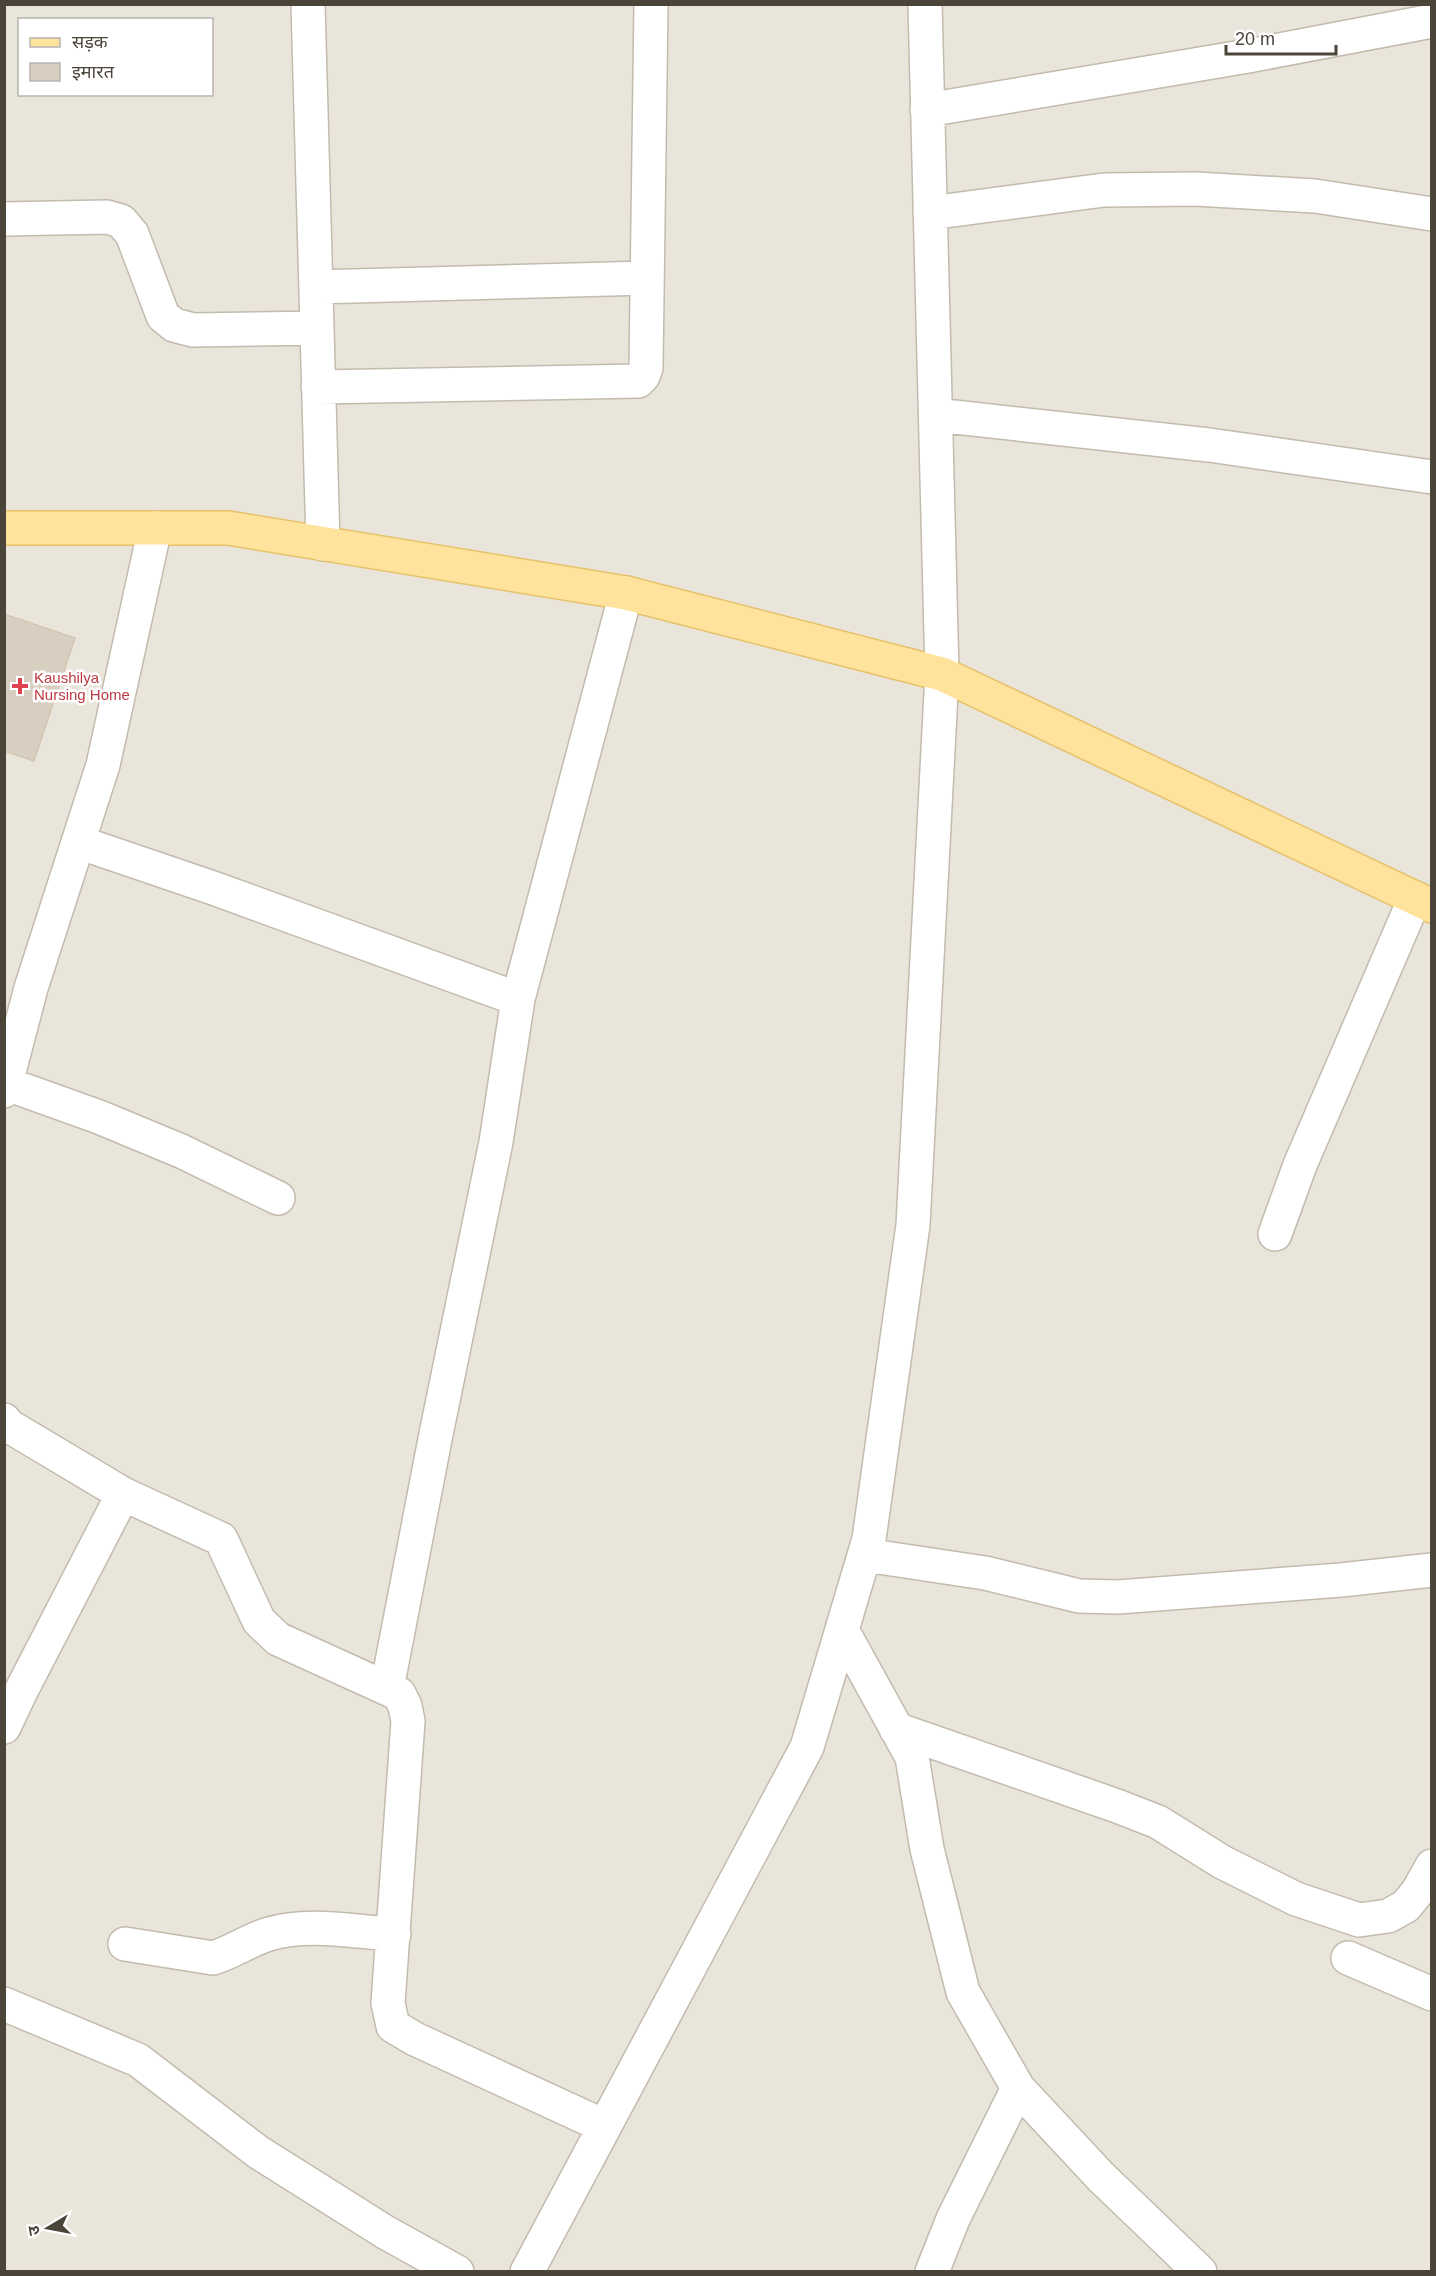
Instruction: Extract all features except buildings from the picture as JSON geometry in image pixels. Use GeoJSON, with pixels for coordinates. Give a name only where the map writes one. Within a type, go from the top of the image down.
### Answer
{"type":"FeatureCollection","features":[{"type":"Feature","properties":{"kind":"main road"},"geometry":{"type":"LineString","coordinates":[[4,528],[228,528],[626,593],[942,674],[1423,902]]}},
{"type":"Feature","properties":{"kind":"street"},"geometry":{"type":"LineString","coordinates":[[308,4],[323,544]]}},
{"type":"Feature","properties":{"kind":"street"},"geometry":{"type":"LineString","coordinates":[[318,387],[638,381],[643,376],[646,368],[651,4]]}},
{"type":"Feature","properties":{"kind":"street"},"geometry":{"type":"LineString","coordinates":[[527,2271],[807,1747],[870,1539],[913,1225],[942,674],[925,4]]}},
{"type":"Feature","properties":{"kind":"street"},"geometry":{"type":"LineString","coordinates":[[927,110],[1248,56],[1431,21]]}},
{"type":"Feature","properties":{"kind":"street"},"geometry":{"type":"LineString","coordinates":[[930,213],[1104,190],[1196,189],[1315,196],[1431,214]]}},
{"type":"Feature","properties":{"kind":"street"},"geometry":{"type":"LineString","coordinates":[[4,219],[107,217],[121,222],[132,234],[163,316],[174,326],[193,330],[317,328]]}},
{"type":"Feature","properties":{"kind":"street"},"geometry":{"type":"LineString","coordinates":[[316,287],[647,278]]}},
{"type":"Feature","properties":{"kind":"street"},"geometry":{"type":"LineString","coordinates":[[936,415],[1209,445],[1431,477]]}},
{"type":"Feature","properties":{"kind":"street"},"geometry":{"type":"LineString","coordinates":[[155,528],[103,765],[31,988],[6,1087],[110,1121],[181,1151],[278,1198]]}},
{"type":"Feature","properties":{"kind":"street"},"geometry":{"type":"LineString","coordinates":[[387,1688],[496,1142],[518,999],[626,593]]}},
{"type":"Feature","properties":{"kind":"street"},"geometry":{"type":"LineString","coordinates":[[78,842],[216,889],[518,999]]}},
{"type":"Feature","properties":{"kind":"street"},"geometry":{"type":"LineString","coordinates":[[1275,1234],[1300,1165],[1423,902]]}},
{"type":"Feature","properties":{"kind":"street"},"geometry":{"type":"LineString","coordinates":[[4,1420],[9,1426],[123,1494],[221,1539],[259,1621],[278,1639],[399,1694],[408,1720],[388,2003],[393,2026],[414,2039],[604,2126]]}},
{"type":"Feature","properties":{"kind":"street"},"geometry":{"type":"LineString","coordinates":[[4,1727],[123,1494]]}},
{"type":"Feature","properties":{"kind":"street"},"geometry":{"type":"LineString","coordinates":[[865,1555],[986,1573],[1079,1596],[1118,1598],[1341,1580],[1431,1570]]}},
{"type":"Feature","properties":{"kind":"street"},"geometry":{"type":"LineString","coordinates":[[842,1630],[912,1757],[927,1849],[963,1992],[1018,2088],[1101,2177],[1200,2271]]}},
{"type":"Feature","properties":{"kind":"street"},"geometry":{"type":"LineString","coordinates":[[896,1729],[1158,1822],[1222,1862],[1296,1899],[1359,1920],[1388,1916],[1406,1906],[1418,1891],[1431,1866]]}},
{"type":"Feature","properties":{"kind":"street"},"geometry":{"type":"LineString","coordinates":[[124,1944],[213,1958],[227,1954],[267,1934],[301,1928],[394,1934]]}},
{"type":"Feature","properties":{"kind":"street"},"geometry":{"type":"LineString","coordinates":[[1348,1958],[1431,1994]]}},
{"type":"Feature","properties":{"kind":"street"},"geometry":{"type":"LineString","coordinates":[[4,2004],[138,2060],[258,2152],[386,2232],[458,2271]]}},
{"type":"Feature","properties":{"kind":"street"},"geometry":{"type":"LineString","coordinates":[[932,2271],[953,2219],[1018,2088]]}},
{"type":"Feature","properties":{"kind":"shaded area"},"geometry":{"type":"Polygon","coordinates":[[[5,5],[1431,5],[1431,2271],[5,2271],[5,5]]]}},
{"type":"Feature","properties":{"kind":"place","name":"Kaushilya Nursing Home"},"geometry":{"type":"Point","coordinates":[20,686]}}]}
